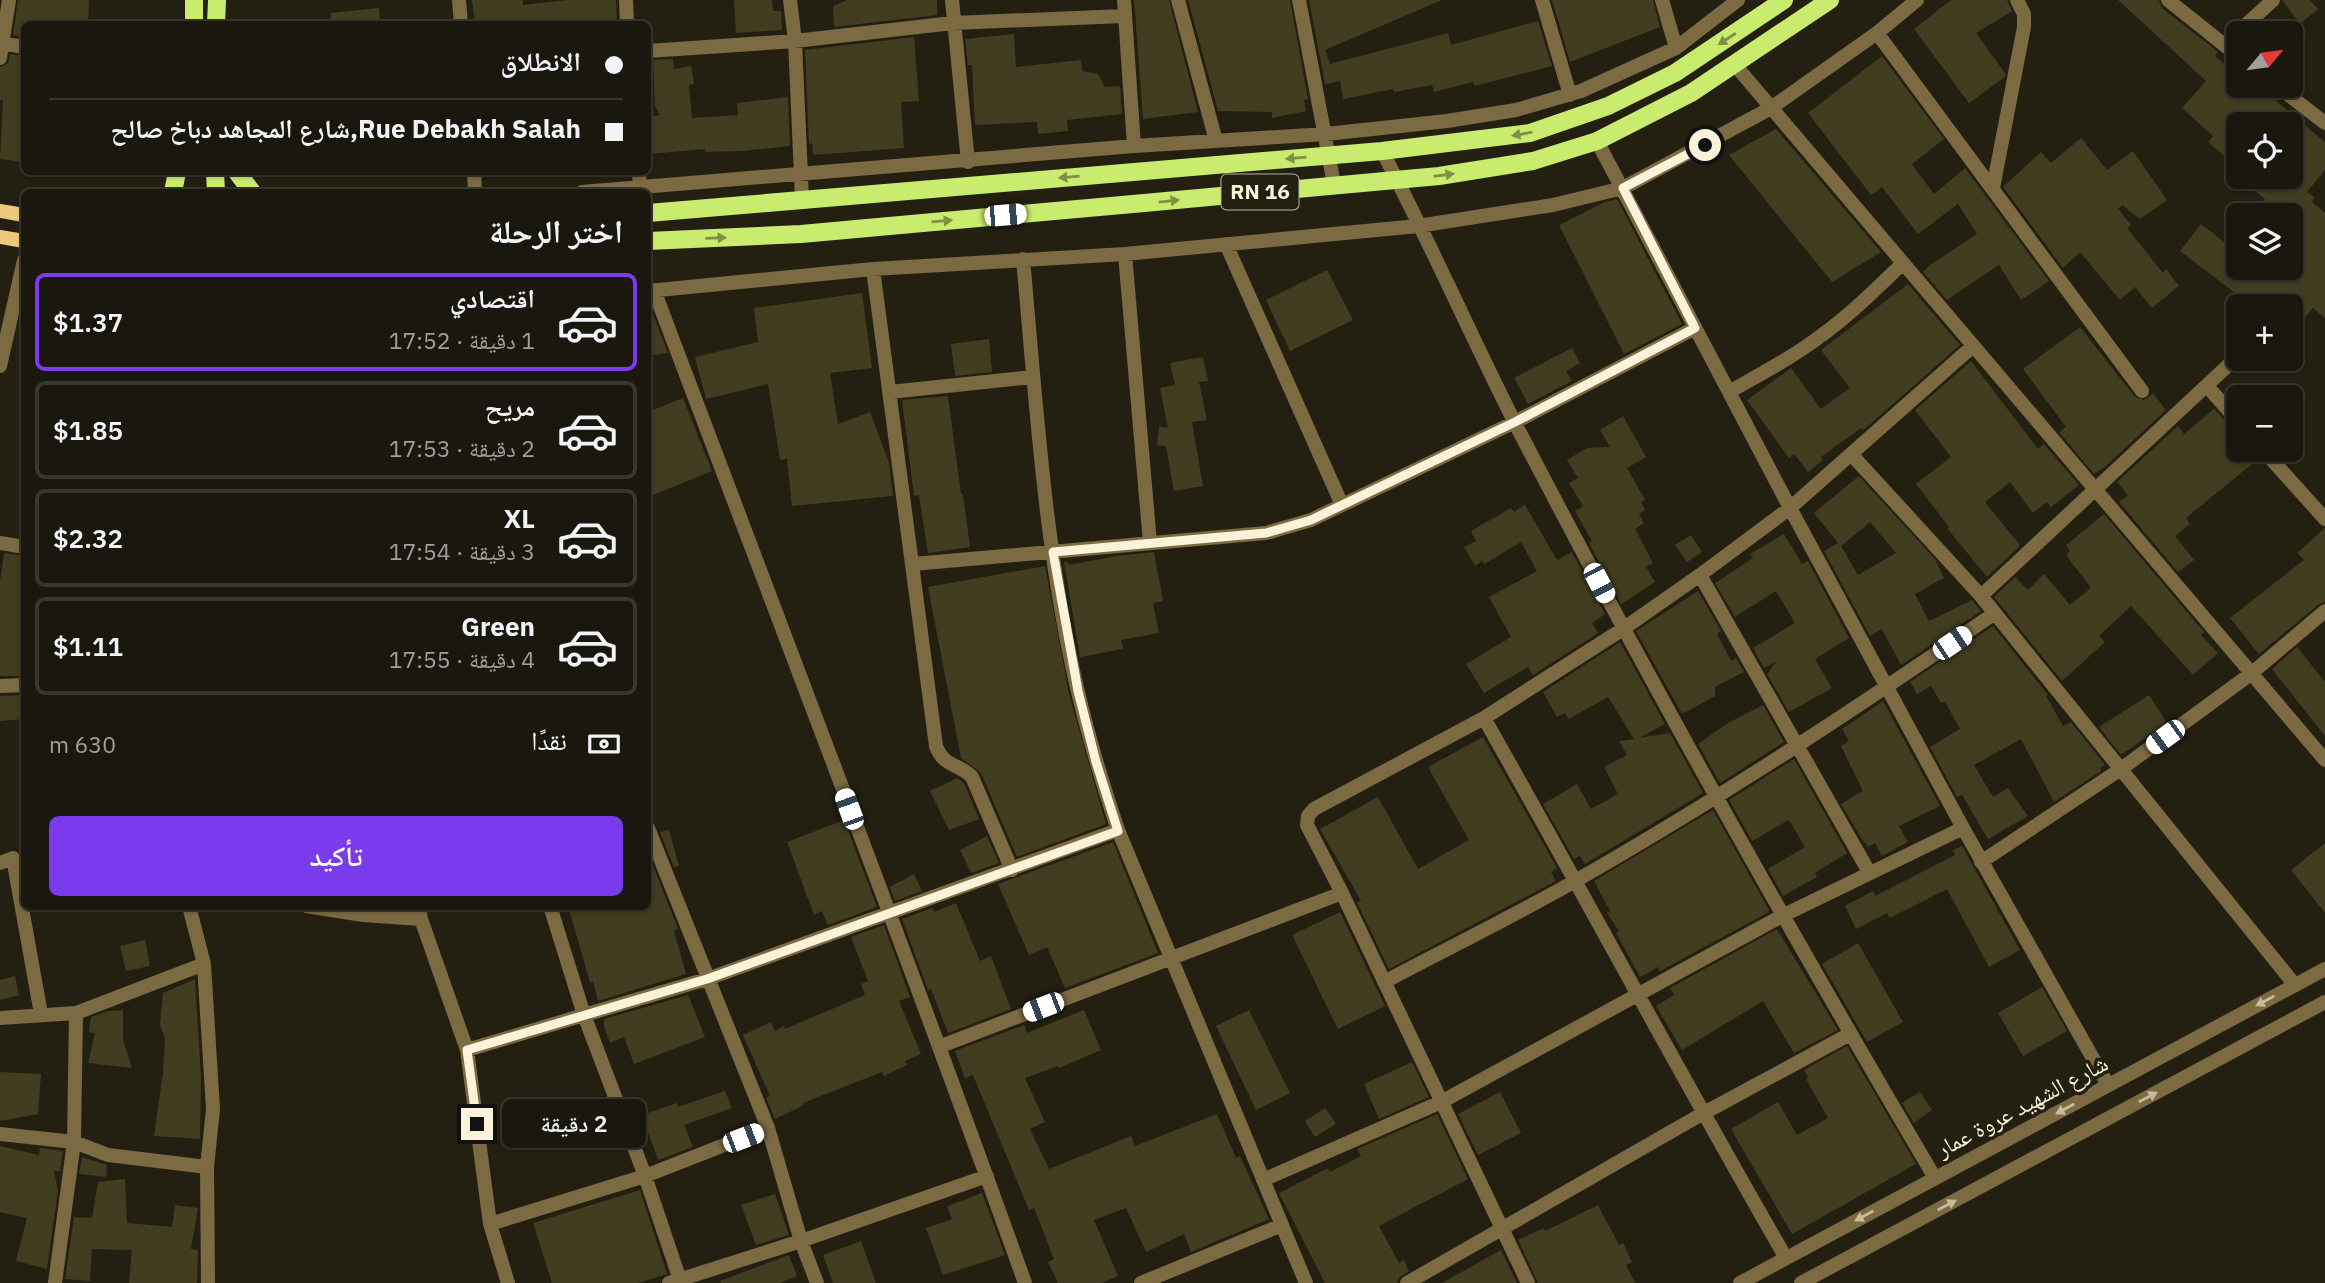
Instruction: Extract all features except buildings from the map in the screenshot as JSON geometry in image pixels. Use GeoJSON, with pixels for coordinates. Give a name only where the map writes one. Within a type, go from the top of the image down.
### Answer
{"type":"FeatureCollection","features":[{"type":"Feature","properties":{"kind":"main road"},"geometry":{"type":"LineString","coordinates":[[194,0],[194,21]]}},
{"type":"Feature","properties":{"kind":"main road"},"geometry":{"type":"LineString","coordinates":[[216,21],[217,0]]}},
{"type":"Feature","properties":{"kind":"main road","name":"RN 16"},"geometry":{"type":"LineString","coordinates":[[651,213],[1382,151],[1530,133],[1608,106],[1675,74],[1783,0]]}},
{"type":"Feature","properties":{"kind":"main road","name":"RN 16"},"geometry":{"type":"LineString","coordinates":[[651,241],[802,234],[1398,180],[1533,161],[1597,141],[1691,93],[1830,0]]}},
{"type":"Feature","properties":{"kind":"main road"},"geometry":{"type":"LineString","coordinates":[[0,211],[21,214]]}},
{"type":"Feature","properties":{"kind":"main road"},"geometry":{"type":"LineString","coordinates":[[0,237],[21,240]]}},
{"type":"Feature","properties":{"kind":"street"},"geometry":{"type":"LineString","coordinates":[[0,58],[9,0]]}},
{"type":"Feature","properties":{"kind":"street"},"geometry":{"type":"LineString","coordinates":[[459,0],[461,21]]}},
{"type":"Feature","properties":{"kind":"street"},"geometry":{"type":"LineString","coordinates":[[626,0],[627,21]]}},
{"type":"Feature","properties":{"kind":"street"},"geometry":{"type":"LineString","coordinates":[[790,0],[795,41],[802,199]]}},
{"type":"Feature","properties":{"kind":"street"},"geometry":{"type":"LineString","coordinates":[[952,0],[968,162]]}},
{"type":"Feature","properties":{"kind":"street"},"geometry":{"type":"LineString","coordinates":[[1124,0],[1134,146]]}},
{"type":"Feature","properties":{"kind":"street"},"geometry":{"type":"LineString","coordinates":[[1178,0],[1216,141]]}},
{"type":"Feature","properties":{"kind":"street"},"geometry":{"type":"LineString","coordinates":[[1299,0],[1334,184]]}},
{"type":"Feature","properties":{"kind":"street"},"geometry":{"type":"LineString","coordinates":[[1542,0],[1570,95]]}},
{"type":"Feature","properties":{"kind":"street"},"geometry":{"type":"LineString","coordinates":[[1662,0],[1676,48]]}},
{"type":"Feature","properties":{"kind":"street"},"geometry":{"type":"LineString","coordinates":[[604,189],[640,184],[968,162],[1134,146],[1326,134],[1516,110],[1570,95],[1676,48],[1738,0]]}},
{"type":"Feature","properties":{"kind":"street"},"geometry":{"type":"LineString","coordinates":[[1026,1283],[941,1046],[651,291],[873,269],[1125,254],[1419,226],[1553,205],[1623,188],[1771,108],[1877,33],[1917,0]]}},
{"type":"Feature","properties":{"kind":"street"},"geometry":{"type":"LineString","coordinates":[[1993,188],[2024,27],[2024,14],[2017,0]]}},
{"type":"Feature","properties":{"kind":"street"},"geometry":{"type":"LineString","coordinates":[[2168,0],[2224,45],[2273,0]]}},
{"type":"Feature","properties":{"kind":"street"},"geometry":{"type":"LineString","coordinates":[[651,51],[795,41],[953,23],[1124,16]]}},
{"type":"Feature","properties":{"kind":"street"},"geometry":{"type":"LineString","coordinates":[[1877,33],[2142,391]]}},
{"type":"Feature","properties":{"kind":"street"},"geometry":{"type":"LineString","coordinates":[[1,43],[21,46]]}},
{"type":"Feature","properties":{"kind":"street"},"geometry":{"type":"LineString","coordinates":[[1735,65],[2325,760]]}},
{"type":"Feature","properties":{"kind":"street"},"geometry":{"type":"LineString","coordinates":[[2293,98],[2325,123]]}},
{"type":"Feature","properties":{"kind":"street"},"geometry":{"type":"LineString","coordinates":[[1597,141],[1790,508],[1963,828],[2108,1085]]}},
{"type":"Feature","properties":{"kind":"street"},"geometry":{"type":"LineString","coordinates":[[1382,151],[1515,422],[1623,629],[1850,1034],[1935,1178]]}},
{"type":"Feature","properties":{"kind":"street"},"geometry":{"type":"LineString","coordinates":[[1226,244],[1342,505]]}},
{"type":"Feature","properties":{"kind":"street"},"geometry":{"type":"LineString","coordinates":[[1125,254],[1150,543]]}},
{"type":"Feature","properties":{"kind":"street"},"geometry":{"type":"LineString","coordinates":[[1023,259],[1053,552],[1078,691],[1096,762],[1118,831],[1307,1283]]}},
{"type":"Feature","properties":{"kind":"street"},"geometry":{"type":"LineString","coordinates":[[1729,391],[1777,365],[1822,335],[1864,301],[1903,263]]}},
{"type":"Feature","properties":{"kind":"street"},"geometry":{"type":"LineString","coordinates":[[873,269],[936,747],[947,763],[972,777],[1012,870]]}},
{"type":"Feature","properties":{"kind":"street"},"geometry":{"type":"LineString","coordinates":[[0,366],[19,313],[21,292]]}},
{"type":"Feature","properties":{"kind":"street"},"geometry":{"type":"LineString","coordinates":[[913,564],[1266,533],[1311,520],[1515,422],[1695,328]]}},
{"type":"Feature","properties":{"kind":"street"},"geometry":{"type":"LineString","coordinates":[[1528,1283],[1307,825],[1310,812],[1484,718],[1623,629],[1700,575],[1790,508],[1973,346]]}},
{"type":"Feature","properties":{"kind":"street"},"geometry":{"type":"LineString","coordinates":[[1980,596],[2226,367]]}},
{"type":"Feature","properties":{"kind":"street"},"geometry":{"type":"LineString","coordinates":[[890,392],[1033,377]]}},
{"type":"Feature","properties":{"kind":"street"},"geometry":{"type":"LineString","coordinates":[[2207,386],[2226,407]]}},
{"type":"Feature","properties":{"kind":"street"},"geometry":{"type":"LineString","coordinates":[[1851,454],[1995,613],[2295,985]]}},
{"type":"Feature","properties":{"kind":"street"},"geometry":{"type":"LineString","coordinates":[[2274,462],[2324,515]]}},
{"type":"Feature","properties":{"kind":"street"},"geometry":{"type":"LineString","coordinates":[[0,543],[21,546]]}},
{"type":"Feature","properties":{"kind":"street"},"geometry":{"type":"LineString","coordinates":[[1700,575],[1869,872]]}},
{"type":"Feature","properties":{"kind":"street"},"geometry":{"type":"LineString","coordinates":[[1982,862],[2121,769],[2252,673],[2325,611]]}},
{"type":"Feature","properties":{"kind":"street"},"geometry":{"type":"LineString","coordinates":[[1384,982],[1576,881],[1716,797],[1887,687],[1995,613]]}},
{"type":"Feature","properties":{"kind":"street"},"geometry":{"type":"LineString","coordinates":[[0,686],[21,685]]}},
{"type":"Feature","properties":{"kind":"street"},"geometry":{"type":"LineString","coordinates":[[1484,718],[1702,1114],[1786,1258]]}},
{"type":"Feature","properties":{"kind":"street"},"geometry":{"type":"LineString","coordinates":[[1264,1180],[1441,1102],[1783,916],[1963,828]]}},
{"type":"Feature","properties":{"kind":"street"},"geometry":{"type":"LineString","coordinates":[[467,1050],[707,979],[1118,831]]}},
{"type":"Feature","properties":{"kind":"street"},"geometry":{"type":"LineString","coordinates":[[651,836],[768,1128],[801,1241],[817,1283]]}},
{"type":"Feature","properties":{"kind":"street"},"geometry":{"type":"LineString","coordinates":[[12,859],[21,907]]}},
{"type":"Feature","properties":{"kind":"street"},"geometry":{"type":"LineString","coordinates":[[941,1046],[1342,893]]}},
{"type":"Feature","properties":{"kind":"street"},"geometry":{"type":"LineString","coordinates":[[22,910],[41,1014]]}},
{"type":"Feature","properties":{"kind":"street"},"geometry":{"type":"LineString","coordinates":[[189,910],[204,964],[213,1109],[207,1167],[208,1283]]}},
{"type":"Feature","properties":{"kind":"street"},"geometry":{"type":"LineString","coordinates":[[331,910],[363,915],[420,913],[467,1050],[490,1224],[508,1283]]}},
{"type":"Feature","properties":{"kind":"street"},"geometry":{"type":"LineString","coordinates":[[551,910],[584,1015],[645,1176],[676,1282],[987,1176]]}},
{"type":"Feature","properties":{"kind":"street"},"geometry":{"type":"LineString","coordinates":[[0,1018],[76,1013],[204,964]]}},
{"type":"Feature","properties":{"kind":"street","name":"شارع الشهيد عروة عمار"},"geometry":{"type":"LineString","coordinates":[[1740,1283],[2325,969]]}},
{"type":"Feature","properties":{"kind":"street"},"geometry":{"type":"LineString","coordinates":[[1801,1283],[2325,1002]]}},
{"type":"Feature","properties":{"kind":"street"},"geometry":{"type":"LineString","coordinates":[[55,1283],[74,1142],[76,1013]]}},
{"type":"Feature","properties":{"kind":"street"},"geometry":{"type":"LineString","coordinates":[[1407,1283],[1702,1114],[1850,1034]]}},
{"type":"Feature","properties":{"kind":"street"},"geometry":{"type":"LineString","coordinates":[[490,1224],[645,1176],[768,1128]]}},
{"type":"Feature","properties":{"kind":"street"},"geometry":{"type":"LineString","coordinates":[[0,1134],[74,1142],[108,1156],[207,1167]]}},
{"type":"Feature","properties":{"kind":"street"},"geometry":{"type":"LineString","coordinates":[[1141,1283],[1282,1225]]}},
{"type":"Feature","properties":{"kind":"route"},"geometry":{"type":"LineString","coordinates":[[477,1124],[467,1050],[707,979],[1118,831],[1096,762],[1078,691],[1063,620],[1053,552],[1286,529],[1311,520],[1515,422],[1695,328],[1623,188],[1705,145]]}}]}
